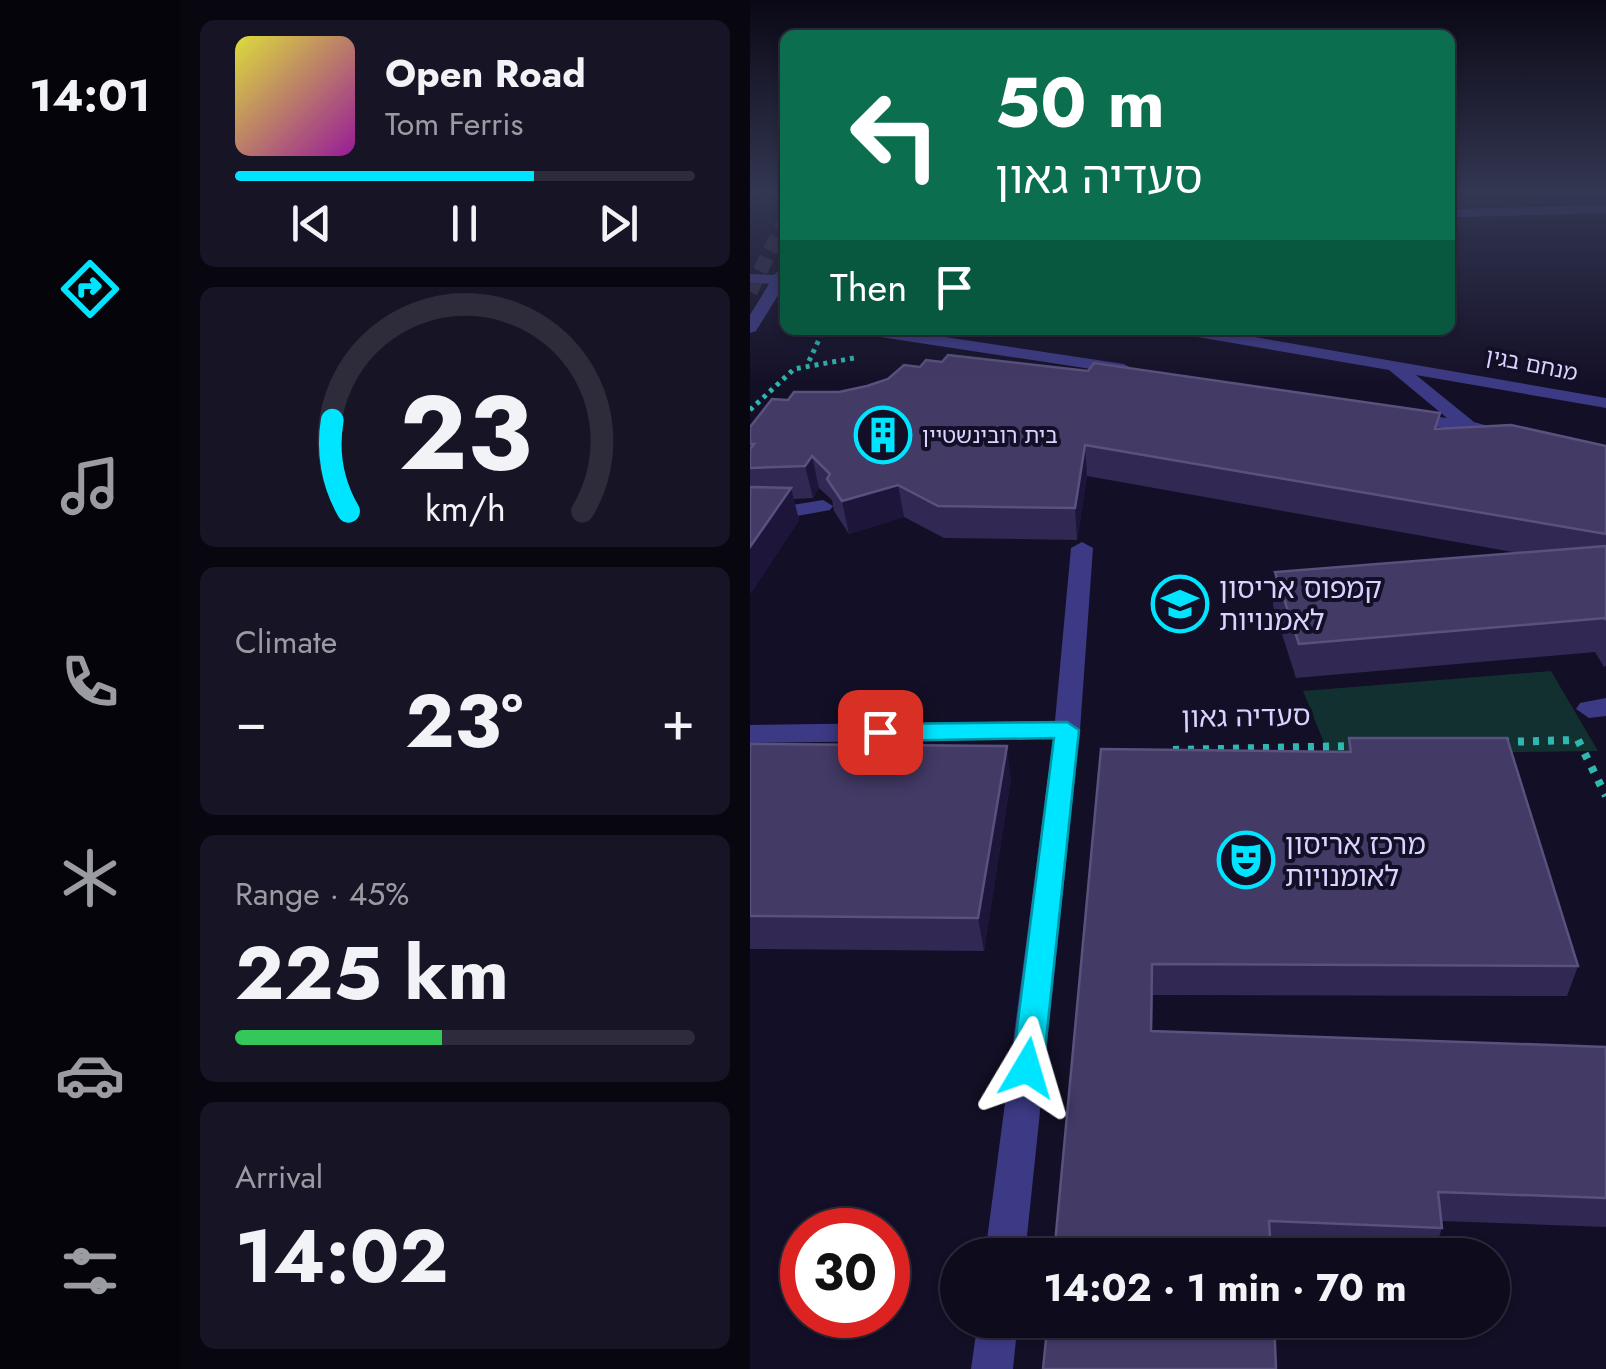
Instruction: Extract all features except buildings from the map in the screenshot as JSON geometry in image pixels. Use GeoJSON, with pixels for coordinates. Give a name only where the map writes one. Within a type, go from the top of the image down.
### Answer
{"type":"FeatureCollection","features":[{"type":"Feature","properties":{"kind":"street"},"geometry":{"type":"LineString","coordinates":[[750,278],[780,276]]}},
{"type":"Feature","properties":{"kind":"street"},"geometry":{"type":"LineString","coordinates":[[758,317],[780,281]]}},
{"type":"Feature","properties":{"kind":"street"},"geometry":{"type":"LineString","coordinates":[[900,335],[1143,372]]}},
{"type":"Feature","properties":{"kind":"street","name":"מנחם בגין"},"geometry":{"type":"LineString","coordinates":[[1218,335],[1606,403]]}},
{"type":"Feature","properties":{"kind":"street","name":"מנחם בגין"},"geometry":{"type":"LineString","coordinates":[[1389,362],[1470,427]]}},
{"type":"Feature","properties":{"kind":"street","name":"מנחם בגין"},"geometry":{"type":"LineString","coordinates":[[1392,413],[1531,438]]}},
{"type":"Feature","properties":{"kind":"street"},"geometry":{"type":"LineString","coordinates":[[750,509],[786,512],[823,506]]}},
{"type":"Feature","properties":{"kind":"street"},"geometry":{"type":"LineString","coordinates":[[1007,1238],[1067,730],[1082,548]]}},
{"type":"Feature","properties":{"kind":"street"},"geometry":{"type":"LineString","coordinates":[[750,734],[1067,730]]}},
{"type":"Feature","properties":{"kind":"street"},"geometry":{"type":"LineString","coordinates":[[992,1369],[996,1338]]}},
{"type":"Feature","properties":{"kind":"path"},"geometry":{"type":"LineString","coordinates":[[750,410],[778,376],[809,362],[822,335]]}},
{"type":"Feature","properties":{"kind":"path"},"geometry":{"type":"LineString","coordinates":[[1578,740],[1597,708]]}},
{"type":"Feature","properties":{"kind":"path"},"geometry":{"type":"LineString","coordinates":[[1500,742],[1578,740]]}},
{"type":"Feature","properties":{"kind":"path"},"geometry":{"type":"LineString","coordinates":[[1578,740],[1606,796]]}},
{"type":"Feature","properties":{"kind":"path","name":"סעדיה גאון"},"geometry":{"type":"LineString","coordinates":[[1168,750],[1363,746]]}},
{"type":"Feature","properties":{"kind":"green space"},"geometry":{"type":"Polygon","coordinates":[[[1551,671],[1598,751],[1329,755],[1303,691],[1551,671]]]}},
{"type":"Feature","properties":{"kind":"tunnel"},"geometry":{"type":"LineString","coordinates":[[750,292],[767,258]]}},
{"type":"Feature","properties":{"kind":"place","name":"בית רובינשטיין"},"geometry":{"type":"Point","coordinates":[883,435]}},
{"type":"Feature","properties":{"kind":"place","name":"קמפוס אריסון לאמנויות"},"geometry":{"type":"Point","coordinates":[1180,604]}},
{"type":"Feature","properties":{"kind":"place","name":"מרכז אריסון לאומנויות"},"geometry":{"type":"Point","coordinates":[1246,860]}},
{"type":"Feature","properties":{"kind":"route"},"geometry":{"type":"LineString","coordinates":[[880,732],[1067,730],[1027,1068]]}}]}
